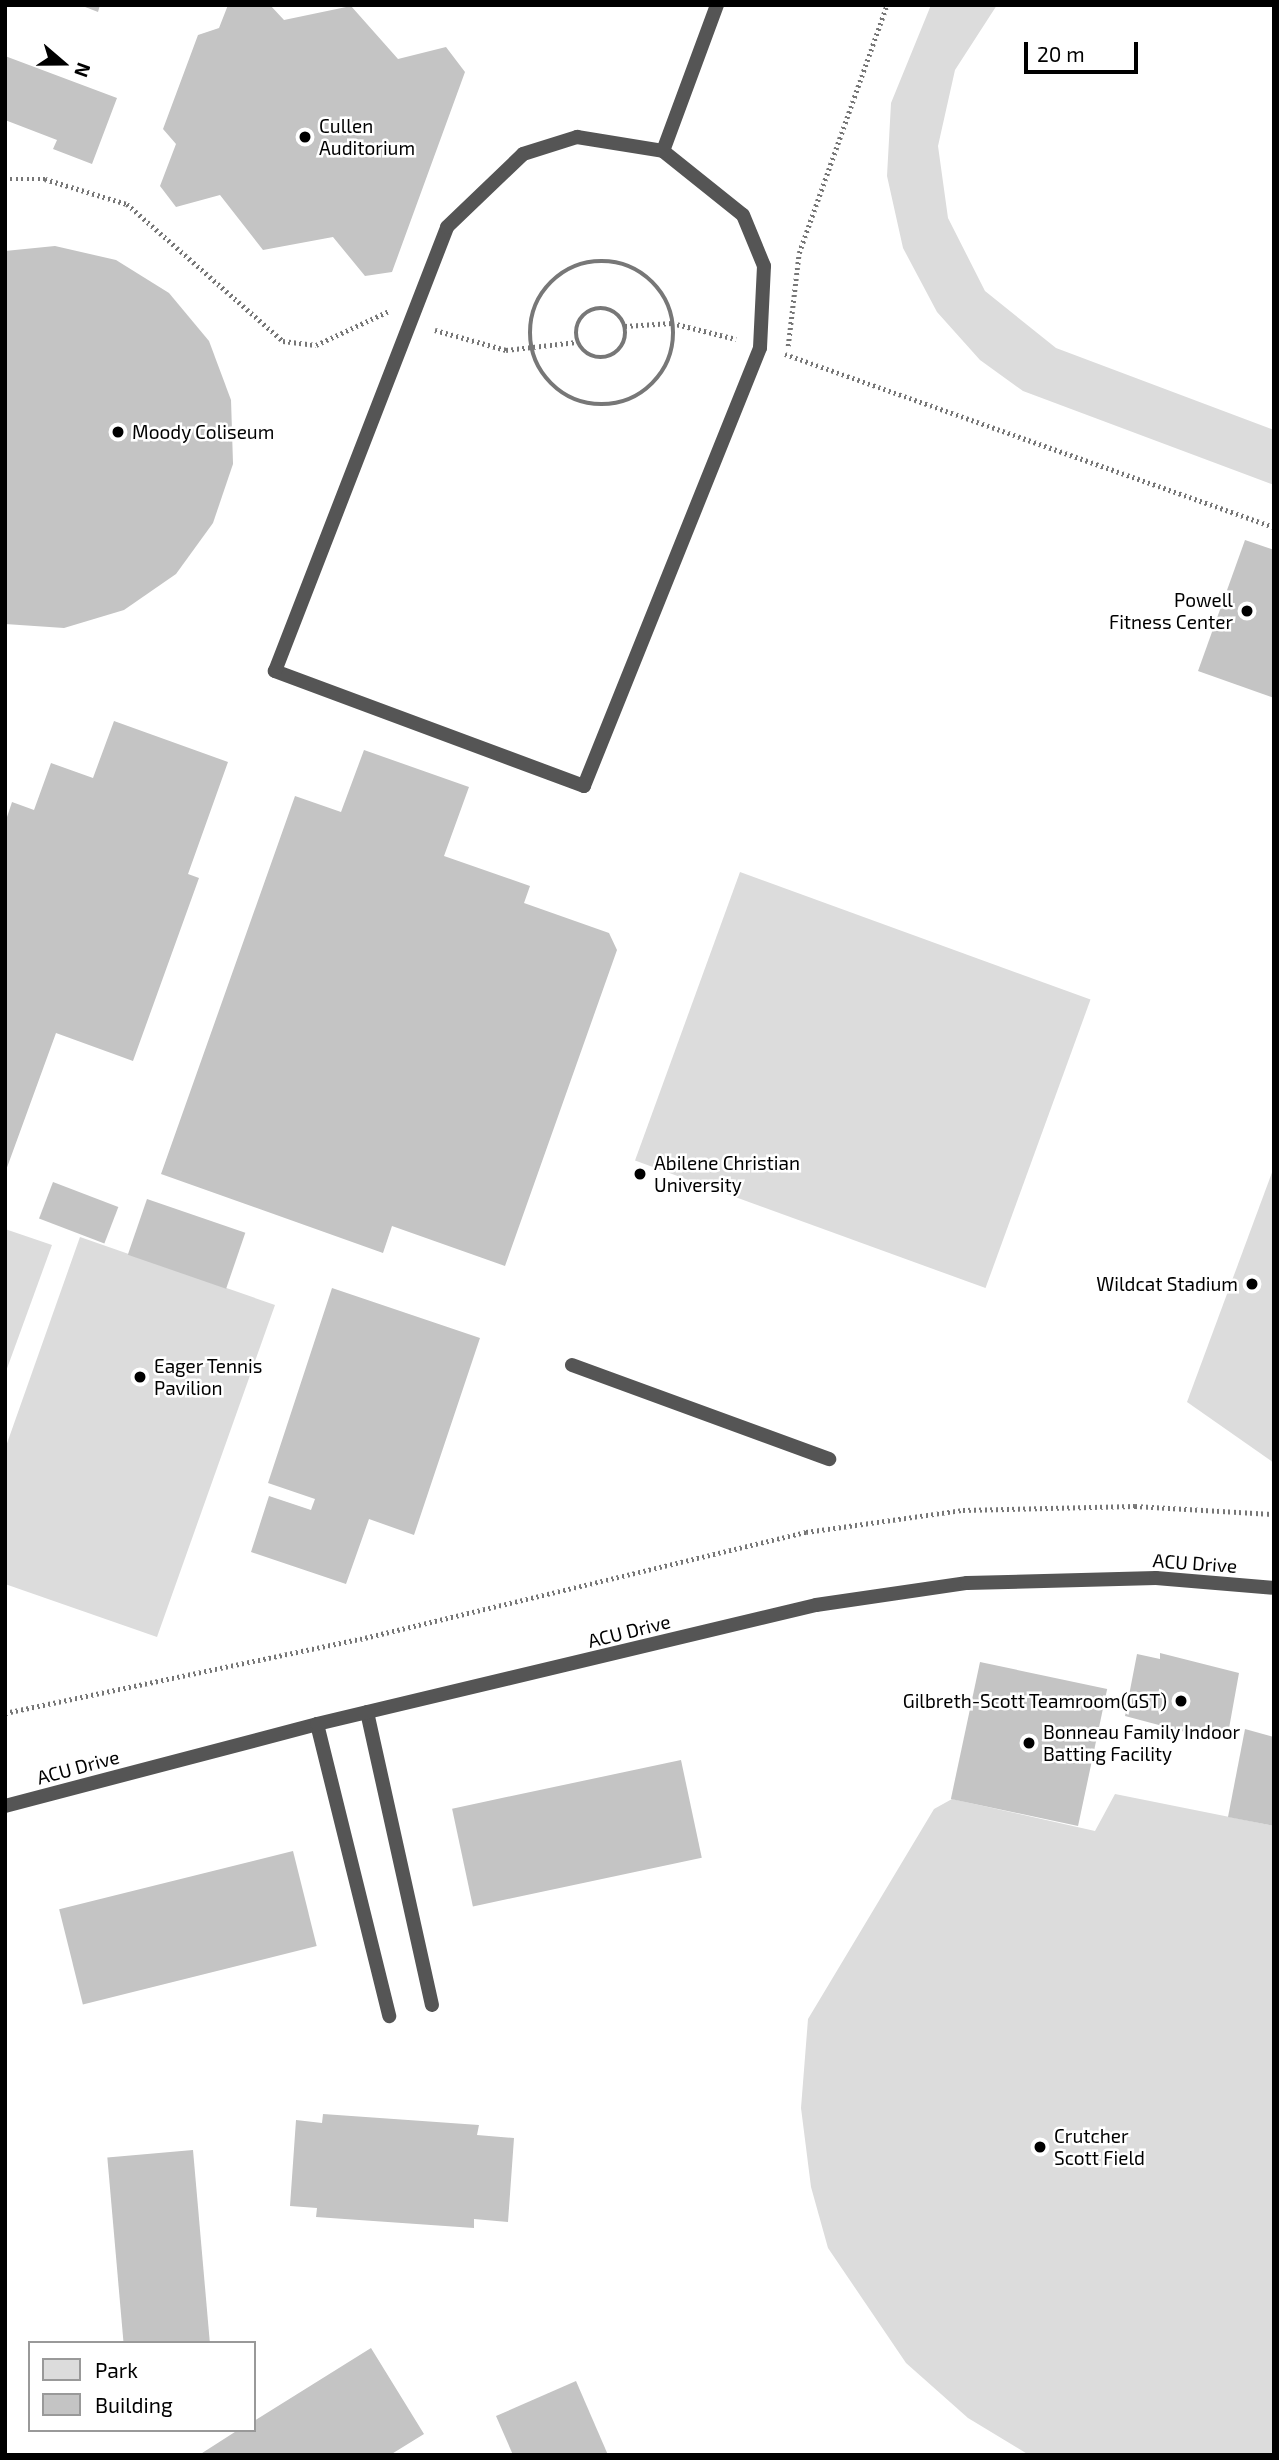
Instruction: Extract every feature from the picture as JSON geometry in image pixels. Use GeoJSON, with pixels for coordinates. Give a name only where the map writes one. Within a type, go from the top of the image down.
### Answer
{"type":"FeatureCollection","features":[{"type":"Feature","properties":{"kind":"lane"},"geometry":{"type":"LineString","coordinates":[[663,151],[717,5]]}},
{"type":"Feature","properties":{"kind":"lane"},"geometry":{"type":"LineString","coordinates":[[577,137],[663,151],[743,215],[764,266],[760,348],[584,786],[275,671],[447,228],[523,154],[577,137]]}},
{"type":"Feature","properties":{"kind":"lane"},"geometry":{"type":"LineString","coordinates":[[572,1364],[829,1459]]}},
{"type":"Feature","properties":{"kind":"lane","name":"ACU Drive"},"geometry":{"type":"LineString","coordinates":[[5,1806],[317,1724],[816,1605],[967,1583],[1156,1577],[1274,1588]]}},
{"type":"Feature","properties":{"kind":"lane"},"geometry":{"type":"LineString","coordinates":[[367,1712],[432,2005]]}},
{"type":"Feature","properties":{"kind":"lane"},"geometry":{"type":"LineString","coordinates":[[317,1724],[389,2016]]}},
{"type":"Feature","properties":{"kind":"path"},"geometry":{"type":"LineString","coordinates":[[887,5],[799,253],[794,332],[784,356],[1274,527]]}},
{"type":"Feature","properties":{"kind":"path"},"geometry":{"type":"LineString","coordinates":[[5,179],[45,179],[127,204],[283,341],[316,345],[389,311]]}},
{"type":"Feature","properties":{"kind":"path"},"geometry":{"type":"LineString","coordinates":[[584,262],[629,265],[648,277],[663,294],[673,323],[668,363],[654,384],[610,406],[561,394],[543,376],[532,350],[529,329],[545,286],[584,262]]}},
{"type":"Feature","properties":{"kind":"path"},"geometry":{"type":"LineString","coordinates":[[593,308],[616,312],[625,326],[625,342],[605,358],[588,355],[577,342],[576,325],[593,308]]}},
{"type":"Feature","properties":{"kind":"path"},"geometry":{"type":"LineString","coordinates":[[625,326],[673,323],[737,339]]}},
{"type":"Feature","properties":{"kind":"path"},"geometry":{"type":"LineString","coordinates":[[431,328],[483,347],[532,350],[577,342]]}},
{"type":"Feature","properties":{"kind":"path"},"geometry":{"type":"LineString","coordinates":[[5,1713],[360,1639],[806,1532],[963,1510],[1135,1506],[1274,1514]]}},
{"type":"Feature","properties":{"kind":"green space"},"geometry":{"type":"Polygon","coordinates":[[[931,5],[997,5],[955,70],[938,146],[948,218],[985,291],[1056,348],[1274,430],[1274,485],[1023,391],[980,360],[937,312],[903,248],[887,176],[891,103],[931,5]]]}},
{"type":"Feature","properties":{"kind":"green space"},"geometry":{"type":"Polygon","coordinates":[[[740,872],[1091,1000],[986,1288],[635,1160],[740,872]]]}},
{"type":"Feature","properties":{"kind":"green space","name":"Wildcat Stadium"},"geometry":{"type":"Polygon","coordinates":[[[1274,1167],[1274,1463],[1187,1402],[1274,1167]]]}},
{"type":"Feature","properties":{"kind":"green space"},"geometry":{"type":"Polygon","coordinates":[[[5,1229],[52,1245],[5,1374],[5,1229]]]}},
{"type":"Feature","properties":{"kind":"green space","name":"Eager Tennis Pavilion"},"geometry":{"type":"Polygon","coordinates":[[[80,1237],[275,1305],[157,1637],[5,1584],[5,1449],[80,1237]]]}},
{"type":"Feature","properties":{"kind":"green space","name":"Crutcher Scott Field"},"geometry":{"type":"Polygon","coordinates":[[[1115,1794],[1274,1826],[1274,2455],[1029,2455],[968,2418],[906,2363],[828,2248],[811,2187],[801,2108],[808,2019],[934,1809],[952,1799],[1095,1831],[1115,1794]]]}},
{"type":"Feature","properties":{"kind":"building"},"geometry":{"type":"Polygon","coordinates":[[[80,5],[100,5],[98,12],[80,5]]]}},
{"type":"Feature","properties":{"kind":"building","name":"Cullen Auditorium"},"geometry":{"type":"Polygon","coordinates":[[[228,5],[270,5],[284,20],[351,6],[398,59],[446,47],[465,72],[392,272],[365,276],[333,237],[263,250],[220,195],[176,207],[160,186],[176,144],[163,129],[198,35],[219,28],[228,5]]]}},
{"type":"Feature","properties":{"kind":"building"},"geometry":{"type":"Polygon","coordinates":[[[5,56],[117,98],[92,164],[53,149],[57,140],[5,120],[5,56]]]}},
{"type":"Feature","properties":{"kind":"building","name":"Moody Coliseum"},"geometry":{"type":"Polygon","coordinates":[[[55,246],[116,260],[169,293],[209,341],[231,400],[233,464],[213,523],[176,574],[124,610],[64,628],[5,624],[5,251],[55,246]]]}},
{"type":"Feature","properties":{"kind":"building","name":"Powell Fitness Center"},"geometry":{"type":"Polygon","coordinates":[[[1245,540],[1274,550],[1274,698],[1198,671],[1245,540]]]}},
{"type":"Feature","properties":{"kind":"building"},"geometry":{"type":"Polygon","coordinates":[[[114,721],[228,762],[188,874],[199,878],[133,1061],[56,1033],[5,1173],[5,823],[12,802],[34,810],[51,763],[93,778],[114,721]]]}},
{"type":"Feature","properties":{"kind":"building"},"geometry":{"type":"Polygon","coordinates":[[[364,750],[469,787],[444,856],[530,886],[524,903],[609,933],[617,950],[505,1266],[392,1226],[383,1253],[161,1174],[295,796],[341,812],[364,750]]]}},
{"type":"Feature","properties":{"kind":"building"},"geometry":{"type":"Polygon","coordinates":[[[53,1182],[118,1207],[104,1243],[39,1218],[53,1182]]]}},
{"type":"Feature","properties":{"kind":"building"},"geometry":{"type":"Polygon","coordinates":[[[147,1199],[245,1233],[226,1289],[128,1255],[147,1199]]]}},
{"type":"Feature","properties":{"kind":"building"},"geometry":{"type":"Polygon","coordinates":[[[332,1288],[480,1338],[414,1535],[369,1519],[346,1584],[251,1552],[269,1496],[311,1510],[315,1499],[268,1483],[332,1288]]]}},
{"type":"Feature","properties":{"kind":"building","name":"Gilbreth-Scott Teamroom(GST)"},"geometry":{"type":"Polygon","coordinates":[[[1160,1653],[1239,1673],[1228,1734],[1189,1733],[1125,1716],[1137,1654],[1160,1659],[1160,1653]]]}},
{"type":"Feature","properties":{"kind":"building","name":"Bonneau Family Indoor Batting Facility"},"geometry":{"type":"Polygon","coordinates":[[[980,1662],[1107,1689],[1078,1826],[951,1799],[980,1662]]]}},
{"type":"Feature","properties":{"kind":"building"},"geometry":{"type":"Polygon","coordinates":[[[1245,1729],[1274,1737],[1274,1826],[1228,1817],[1245,1729]]]}},
{"type":"Feature","properties":{"kind":"building"},"geometry":{"type":"Polygon","coordinates":[[[681,1760],[702,1858],[473,1906],[452,1809],[681,1760]]]}},
{"type":"Feature","properties":{"kind":"building"},"geometry":{"type":"Polygon","coordinates":[[[293,1851],[317,1946],[83,2004],[59,1909],[293,1851]]]}},
{"type":"Feature","properties":{"kind":"building"},"geometry":{"type":"Polygon","coordinates":[[[323,2114],[479,2125],[477,2135],[514,2138],[508,2222],[474,2219],[474,2228],[316,2217],[317,2208],[290,2206],[296,2120],[322,2123],[323,2114]]]}},
{"type":"Feature","properties":{"kind":"building"},"geometry":{"type":"Polygon","coordinates":[[[193,2150],[210,2341],[123,2341],[107,2157],[193,2150]]]}},
{"type":"Feature","properties":{"kind":"building"},"geometry":{"type":"Polygon","coordinates":[[[371,2348],[424,2434],[390,2455],[199,2455],[235,2432],[256,2432],[256,2420],[371,2348]]]}},
{"type":"Feature","properties":{"kind":"building"},"geometry":{"type":"Polygon","coordinates":[[[576,2381],[608,2455],[513,2455],[496,2416],[576,2381]]]}},
{"type":"Feature","properties":{"kind":"place","name":"Cullen Auditorium"},"geometry":{"type":"Point","coordinates":[305,137]}},
{"type":"Feature","properties":{"kind":"place","name":"Moody Coliseum"},"geometry":{"type":"Point","coordinates":[118,432]}},
{"type":"Feature","properties":{"kind":"place","name":"Powell Fitness Center"},"geometry":{"type":"Point","coordinates":[1247,611]}},
{"type":"Feature","properties":{"kind":"place","name":"Abilene Christian University"},"geometry":{"type":"Point","coordinates":[640,1174]}},
{"type":"Feature","properties":{"kind":"place","name":"Wildcat Stadium"},"geometry":{"type":"Point","coordinates":[1252,1284]}},
{"type":"Feature","properties":{"kind":"place","name":"Eager Tennis Pavilion"},"geometry":{"type":"Point","coordinates":[140,1377]}},
{"type":"Feature","properties":{"kind":"place","name":"Gilbreth-Scott Teamroom(GST)"},"geometry":{"type":"Point","coordinates":[1181,1701]}},
{"type":"Feature","properties":{"kind":"place","name":"Bonneau Family Indoor Batting Facility"},"geometry":{"type":"Point","coordinates":[1029,1743]}},
{"type":"Feature","properties":{"kind":"place","name":"Crutcher Scott Field"},"geometry":{"type":"Point","coordinates":[1040,2147]}}]}
